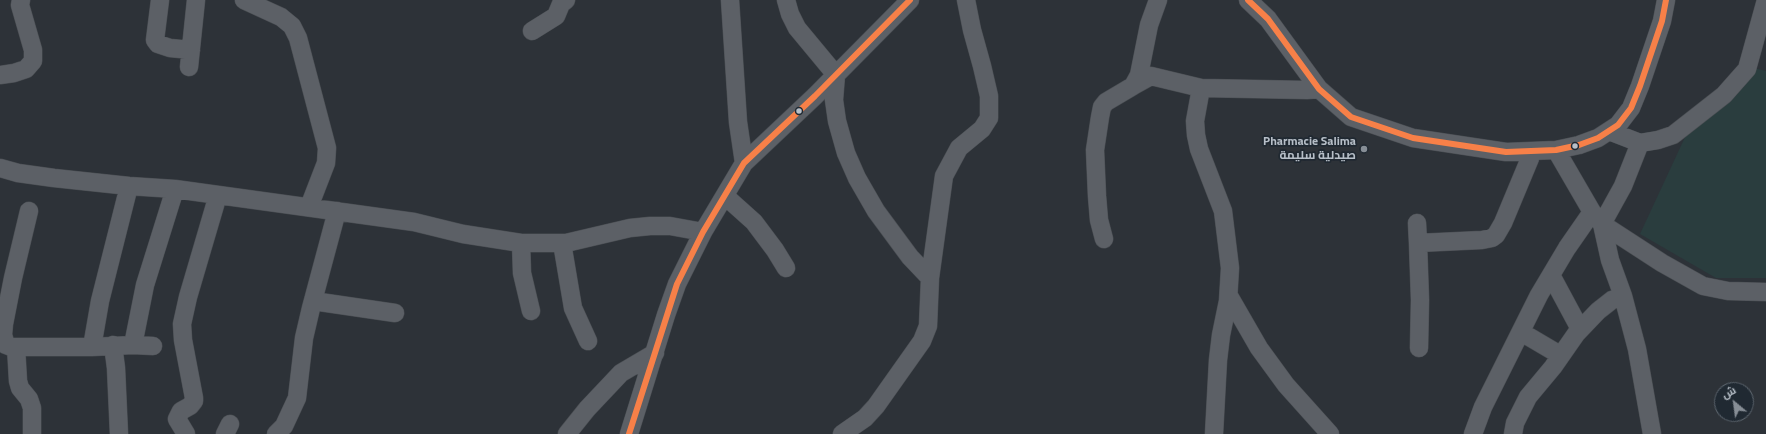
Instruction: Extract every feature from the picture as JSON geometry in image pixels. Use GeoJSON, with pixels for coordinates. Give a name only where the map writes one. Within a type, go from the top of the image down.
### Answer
{"type":"FeatureCollection","features":[{"type":"Feature","properties":{"kind":"street"},"geometry":{"type":"LineString","coordinates":[[0,74],[14,73],[26,69],[33,61],[33,50],[20,5],[21,0]]}},
{"type":"Feature","properties":{"kind":"street"},"geometry":{"type":"LineString","coordinates":[[160,0],[155,40],[158,44],[190,58],[196,0]]}},
{"type":"Feature","properties":{"kind":"street"},"geometry":{"type":"LineString","coordinates":[[244,0],[281,17],[292,26],[298,38],[327,148],[326,163],[309,207]]}},
{"type":"Feature","properties":{"kind":"street"},"geometry":{"type":"LineString","coordinates":[[532,31],[556,16],[562,4],[566,0]]}},
{"type":"Feature","properties":{"kind":"street"},"geometry":{"type":"LineString","coordinates":[[730,0],[738,122],[744,163]]}},
{"type":"Feature","properties":{"kind":"street"},"geometry":{"type":"LineString","coordinates":[[786,0],[790,14],[797,28],[836,75],[834,100],[837,121],[846,153],[857,178],[876,211],[910,257],[930,278]]}},
{"type":"Feature","properties":{"kind":"street"},"geometry":{"type":"LineString","coordinates":[[629,434],[677,284],[703,232],[744,163],[815,96],[910,0]]}},
{"type":"Feature","properties":{"kind":"street"},"geometry":{"type":"LineString","coordinates":[[842,434],[865,418],[876,406],[922,341],[928,326],[930,278],[944,176],[959,148],[982,129],[988,118],[989,96],[966,0]]}},
{"type":"Feature","properties":{"kind":"street"},"geometry":{"type":"LineString","coordinates":[[1133,86],[1139,75],[1149,26],[1158,0]]}},
{"type":"Feature","properties":{"kind":"street"},"geometry":{"type":"LineString","coordinates":[[1248,0],[1268,19],[1319,89],[1351,117],[1413,138],[1506,152],[1556,150],[1579,145],[1598,138],[1618,125],[1631,108],[1662,21],[1666,0]]}},
{"type":"Feature","properties":{"kind":"street"},"geometry":{"type":"LineString","coordinates":[[1609,131],[1640,143],[1673,135],[1724,95],[1747,68],[1766,0]]}},
{"type":"Feature","properties":{"kind":"street"},"geometry":{"type":"LineString","coordinates":[[1104,239],[1097,196],[1095,158],[1100,117],[1102,107],[1106,102],[1151,76],[1201,88],[1319,89]]}},
{"type":"Feature","properties":{"kind":"street"},"geometry":{"type":"LineString","coordinates":[[1201,88],[1195,121],[1196,135],[1201,154],[1223,211],[1230,268],[1229,296],[1221,335],[1218,360],[1214,434]]}},
{"type":"Feature","properties":{"kind":"street"},"geometry":{"type":"LineString","coordinates":[[1472,434],[1483,407],[1551,275],[1567,248],[1597,218],[1623,186],[1640,143]]}},
{"type":"Feature","properties":{"kind":"street"},"geometry":{"type":"LineString","coordinates":[[1556,150],[1597,218],[1638,349],[1652,434]]}},
{"type":"Feature","properties":{"kind":"street"},"geometry":{"type":"LineString","coordinates":[[1418,243],[1482,240],[1492,238],[1496,235],[1503,223],[1533,151]]}},
{"type":"Feature","properties":{"kind":"street"},"geometry":{"type":"LineString","coordinates":[[0,168],[18,173],[54,178],[175,189],[414,222],[463,234],[521,243],[562,244],[589,239],[630,228],[650,226],[670,226],[703,232]]}},
{"type":"Feature","properties":{"kind":"street"},"geometry":{"type":"LineString","coordinates":[[92,347],[100,301],[129,186]]}},
{"type":"Feature","properties":{"kind":"street"},"geometry":{"type":"LineString","coordinates":[[133,344],[145,285],[175,189]]}},
{"type":"Feature","properties":{"kind":"street"},"geometry":{"type":"LineString","coordinates":[[186,434],[177,419],[182,411],[194,402],[194,398],[182,324],[188,297],[218,195]]}},
{"type":"Feature","properties":{"kind":"street"},"geometry":{"type":"LineString","coordinates":[[725,196],[754,222],[775,250],[786,268]]}},
{"type":"Feature","properties":{"kind":"street"},"geometry":{"type":"LineString","coordinates":[[29,211],[11,285],[4,324],[7,343],[20,388],[29,399],[32,408],[32,434]]}},
{"type":"Feature","properties":{"kind":"street"},"geometry":{"type":"LineString","coordinates":[[276,434],[284,426],[297,398],[304,338],[337,212]]}},
{"type":"Feature","properties":{"kind":"street"},"geometry":{"type":"LineString","coordinates":[[1597,218],[1662,263],[1703,286],[1728,291],[1766,292]]}},
{"type":"Feature","properties":{"kind":"street"},"geometry":{"type":"LineString","coordinates":[[1417,223],[1420,300],[1419,348]]}},
{"type":"Feature","properties":{"kind":"street"},"geometry":{"type":"LineString","coordinates":[[521,243],[522,273],[532,311]]}},
{"type":"Feature","properties":{"kind":"street"},"geometry":{"type":"LineString","coordinates":[[562,244],[573,308],[588,341]]}},
{"type":"Feature","properties":{"kind":"street"},"geometry":{"type":"LineString","coordinates":[[1551,275],[1580,330]]}},
{"type":"Feature","properties":{"kind":"street"},"geometry":{"type":"LineString","coordinates":[[1229,296],[1259,348],[1286,385],[1330,434]]}},
{"type":"Feature","properties":{"kind":"street"},"geometry":{"type":"LineString","coordinates":[[1513,434],[1515,423],[1528,397],[1553,367],[1560,355],[1580,330],[1598,311],[1612,300],[1622,296]]}},
{"type":"Feature","properties":{"kind":"street"},"geometry":{"type":"LineString","coordinates":[[313,301],[395,313]]}},
{"type":"Feature","properties":{"kind":"street"},"geometry":{"type":"LineString","coordinates":[[1521,332],[1560,355]]}},
{"type":"Feature","properties":{"kind":"street"},"geometry":{"type":"LineString","coordinates":[[7,343],[92,347],[133,344],[153,346]]}},
{"type":"Feature","properties":{"kind":"street"},"geometry":{"type":"LineString","coordinates":[[113,345],[116,368],[119,434]]}},
{"type":"Feature","properties":{"kind":"street"},"geometry":{"type":"LineString","coordinates":[[567,434],[587,409],[621,373],[655,352]]}},
{"type":"Feature","properties":{"kind":"shaded area"},"geometry":{"type":"Polygon","coordinates":[[[1754,68],[1766,71],[1766,278],[1716,278],[1640,234],[1686,135],[1754,68]]]}},
{"type":"Feature","properties":{"kind":"transit line"},"geometry":{"type":"LineString","coordinates":[[629,434],[677,284],[703,232],[744,163],[815,96],[910,0]]}},
{"type":"Feature","properties":{"kind":"transit line"},"geometry":{"type":"LineString","coordinates":[[1248,0],[1268,19],[1319,89],[1351,117],[1413,138],[1506,152],[1556,150],[1579,145],[1598,138],[1618,125],[1631,108],[1640,86],[1662,21],[1666,0]]}},
{"type":"Feature","properties":{"kind":"place","name":"Pharmacie Salima صيدلية سليمة"},"geometry":{"type":"Point","coordinates":[1364,149]}}]}
